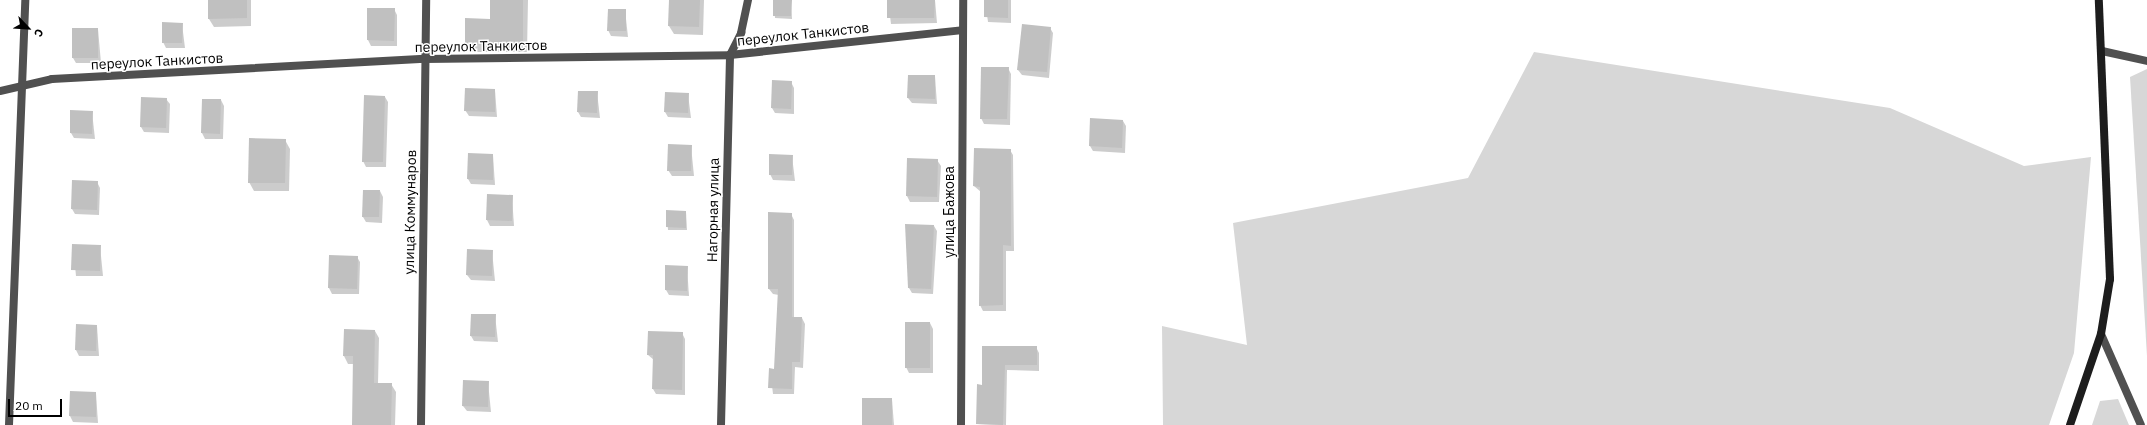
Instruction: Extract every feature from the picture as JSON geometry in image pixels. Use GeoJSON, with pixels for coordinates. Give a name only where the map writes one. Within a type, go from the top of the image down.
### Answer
{"type":"FeatureCollection","features":[{"type":"Feature","properties":{"kind":"street"},"geometry":{"type":"LineString","coordinates":[[9,425],[20,87],[25,0]]}},
{"type":"Feature","properties":{"kind":"street","name":"улица Коммунаров"},"geometry":{"type":"LineString","coordinates":[[421,425],[424,59],[426,0]]}},
{"type":"Feature","properties":{"kind":"street","name":"Нагорная улица"},"geometry":{"type":"LineString","coordinates":[[721,425],[730,55],[741,33],[748,0]]}},
{"type":"Feature","properties":{"kind":"street","name":"улица Бажова"},"geometry":{"type":"LineString","coordinates":[[961,425],[963,0]]}},
{"type":"Feature","properties":{"kind":"street"},"geometry":{"type":"LineString","coordinates":[[2070,425],[2101,334],[2110,279],[2099,0]]}},
{"type":"Feature","properties":{"kind":"street","name":"переулок Танкистов"},"geometry":{"type":"LineString","coordinates":[[0,91],[52,79],[424,59],[730,55],[963,30]]}},
{"type":"Feature","properties":{"kind":"street"},"geometry":{"type":"LineString","coordinates":[[2102,51],[2147,61]]}},
{"type":"Feature","properties":{"kind":"street"},"geometry":{"type":"LineString","coordinates":[[2101,334],[2141,425]]}},
{"type":"Feature","properties":{"kind":"shaded area"},"geometry":{"type":"Polygon","coordinates":[[[1534,52],[1890,108],[2024,166],[2091,157],[2074,353],[2049,425],[1163,425],[1162,326],[1247,345],[1233,223],[1468,178],[1534,52]]]}},
{"type":"Feature","properties":{"kind":"shaded area"},"geometry":{"type":"Polygon","coordinates":[[[2147,69],[2147,356],[2130,77],[2147,69]]]}},
{"type":"Feature","properties":{"kind":"shaded area"},"geometry":{"type":"Polygon","coordinates":[[[2118,399],[2129,425],[2092,425],[2100,401],[2118,399]]]}},
{"type":"Feature","properties":{"kind":"building"},"geometry":{"type":"Polygon","coordinates":[[[208,0],[247,0],[247,18],[208,19],[208,0]]]}},
{"type":"Feature","properties":{"kind":"building"},"geometry":{"type":"Polygon","coordinates":[[[490,0],[523,0],[523,45],[465,44],[465,18],[490,19],[490,0]]]}},
{"type":"Feature","properties":{"kind":"building"},"geometry":{"type":"Polygon","coordinates":[[[669,0],[700,0],[699,27],[668,26],[669,0]]]}},
{"type":"Feature","properties":{"kind":"building"},"geometry":{"type":"Polygon","coordinates":[[[773,0],[792,0],[791,16],[773,16],[773,0]]]}},
{"type":"Feature","properties":{"kind":"building"},"geometry":{"type":"Polygon","coordinates":[[[887,0],[935,0],[934,18],[887,18],[887,0]]]}},
{"type":"Feature","properties":{"kind":"building"},"geometry":{"type":"Polygon","coordinates":[[[984,0],[1008,0],[1008,18],[984,17],[984,0]]]}},
{"type":"Feature","properties":{"kind":"building"},"geometry":{"type":"Polygon","coordinates":[[[367,8],[395,8],[394,41],[367,40],[367,8]]]}},
{"type":"Feature","properties":{"kind":"building"},"geometry":{"type":"Polygon","coordinates":[[[608,9],[626,9],[626,31],[607,31],[608,9]]]}},
{"type":"Feature","properties":{"kind":"building"},"geometry":{"type":"Polygon","coordinates":[[[162,22],[183,23],[182,43],[162,43],[162,22]]]}},
{"type":"Feature","properties":{"kind":"building"},"geometry":{"type":"Polygon","coordinates":[[[1022,24],[1051,27],[1047,72],[1017,70],[1022,24]]]}},
{"type":"Feature","properties":{"kind":"building"},"geometry":{"type":"Polygon","coordinates":[[[72,28],[98,28],[98,58],[72,58],[72,28]]]}},
{"type":"Feature","properties":{"kind":"building"},"geometry":{"type":"Polygon","coordinates":[[[981,67],[1009,67],[1007,119],[980,119],[981,67]]]}},
{"type":"Feature","properties":{"kind":"building"},"geometry":{"type":"Polygon","coordinates":[[[908,75],[935,75],[935,99],[907,98],[908,75]]]}},
{"type":"Feature","properties":{"kind":"building"},"geometry":{"type":"Polygon","coordinates":[[[772,80],[792,81],[791,109],[771,108],[772,80]]]}},
{"type":"Feature","properties":{"kind":"building"},"geometry":{"type":"Polygon","coordinates":[[[465,88],[495,89],[495,112],[464,111],[465,88]]]}},
{"type":"Feature","properties":{"kind":"building"},"geometry":{"type":"Polygon","coordinates":[[[578,91],[598,91],[597,113],[577,112],[578,91]]]}},
{"type":"Feature","properties":{"kind":"building"},"geometry":{"type":"Polygon","coordinates":[[[665,92],[689,93],[688,113],[664,112],[665,92]]]}},
{"type":"Feature","properties":{"kind":"building"},"geometry":{"type":"Polygon","coordinates":[[[364,95],[385,96],[383,162],[362,162],[364,95]]]}},
{"type":"Feature","properties":{"kind":"building"},"geometry":{"type":"Polygon","coordinates":[[[141,97],[167,98],[166,128],[140,127],[141,97]]]}},
{"type":"Feature","properties":{"kind":"building"},"geometry":{"type":"Polygon","coordinates":[[[202,99],[221,99],[220,134],[201,133],[202,99]]]}},
{"type":"Feature","properties":{"kind":"building"},"geometry":{"type":"Polygon","coordinates":[[[70,110],[93,111],[92,134],[70,133],[70,110]]]}},
{"type":"Feature","properties":{"kind":"building"},"geometry":{"type":"Polygon","coordinates":[[[1090,118],[1123,120],[1122,148],[1089,146],[1090,118]]]}},
{"type":"Feature","properties":{"kind":"building"},"geometry":{"type":"Polygon","coordinates":[[[249,138],[286,139],[285,183],[248,183],[249,138]]]}},
{"type":"Feature","properties":{"kind":"building"},"geometry":{"type":"Polygon","coordinates":[[[668,144],[692,145],[691,171],[667,171],[668,144]]]}},
{"type":"Feature","properties":{"kind":"building"},"geometry":{"type":"Polygon","coordinates":[[[974,148],[1011,149],[1011,246],[1003,245],[1003,305],[979,306],[980,187],[973,186],[974,148]]]}},
{"type":"Feature","properties":{"kind":"building"},"geometry":{"type":"Polygon","coordinates":[[[468,153],[493,154],[493,180],[467,179],[468,153]]]}},
{"type":"Feature","properties":{"kind":"building"},"geometry":{"type":"Polygon","coordinates":[[[769,154],[793,155],[792,175],[769,175],[769,154]]]}},
{"type":"Feature","properties":{"kind":"building"},"geometry":{"type":"Polygon","coordinates":[[[907,158],[938,159],[937,197],[906,196],[907,158]]]}},
{"type":"Feature","properties":{"kind":"building"},"geometry":{"type":"Polygon","coordinates":[[[72,180],[98,181],[97,210],[71,209],[72,180]]]}},
{"type":"Feature","properties":{"kind":"building"},"geometry":{"type":"Polygon","coordinates":[[[363,190],[380,190],[379,217],[362,217],[363,190]]]}},
{"type":"Feature","properties":{"kind":"building"},"geometry":{"type":"Polygon","coordinates":[[[487,194],[513,195],[512,221],[486,220],[487,194]]]}},
{"type":"Feature","properties":{"kind":"building"},"geometry":{"type":"Polygon","coordinates":[[[666,210],[686,211],[686,228],[666,227],[666,210]]]}},
{"type":"Feature","properties":{"kind":"building"},"geometry":{"type":"Polygon","coordinates":[[[768,212],[792,213],[792,317],[802,317],[800,362],[792,362],[792,389],[768,388],[769,368],[774,369],[778,289],[768,289],[768,212]]]}},
{"type":"Feature","properties":{"kind":"building"},"geometry":{"type":"Polygon","coordinates":[[[905,224],[934,225],[931,289],[908,288],[905,224]]]}},
{"type":"Feature","properties":{"kind":"building"},"geometry":{"type":"Polygon","coordinates":[[[72,244],[101,245],[100,271],[71,270],[72,244]]]}},
{"type":"Feature","properties":{"kind":"building"},"geometry":{"type":"Polygon","coordinates":[[[467,249],[493,250],[492,276],[466,275],[467,249]]]}},
{"type":"Feature","properties":{"kind":"building"},"geometry":{"type":"Polygon","coordinates":[[[329,255],[358,256],[357,289],[328,288],[329,255]]]}},
{"type":"Feature","properties":{"kind":"building"},"geometry":{"type":"Polygon","coordinates":[[[665,265],[688,266],[687,291],[665,290],[665,265]]]}},
{"type":"Feature","properties":{"kind":"building"},"geometry":{"type":"Polygon","coordinates":[[[471,314],[496,314],[495,337],[470,336],[471,314]]]}},
{"type":"Feature","properties":{"kind":"building"},"geometry":{"type":"Polygon","coordinates":[[[905,322],[930,322],[930,368],[905,368],[905,322]]]}},
{"type":"Feature","properties":{"kind":"building"},"geometry":{"type":"Polygon","coordinates":[[[76,324],[97,325],[96,351],[75,350],[76,324]]]}},
{"type":"Feature","properties":{"kind":"building"},"geometry":{"type":"Polygon","coordinates":[[[344,329],[375,330],[374,383],[392,383],[391,425],[352,425],[353,356],[343,356],[344,329]]]}},
{"type":"Feature","properties":{"kind":"building"},"geometry":{"type":"Polygon","coordinates":[[[648,331],[683,332],[682,390],[652,389],[653,355],[647,355],[648,331]]]}},
{"type":"Feature","properties":{"kind":"building"},"geometry":{"type":"Polygon","coordinates":[[[982,346],[1037,346],[1037,365],[1005,365],[1003,425],[976,424],[977,384],[982,385],[982,346]]]}},
{"type":"Feature","properties":{"kind":"building"},"geometry":{"type":"Polygon","coordinates":[[[463,380],[489,381],[488,407],[462,406],[463,380]]]}},
{"type":"Feature","properties":{"kind":"building"},"geometry":{"type":"Polygon","coordinates":[[[70,391],[96,392],[96,417],[69,416],[70,391]]]}},
{"type":"Feature","properties":{"kind":"building"},"geometry":{"type":"Polygon","coordinates":[[[862,398],[892,398],[892,425],[862,425],[862,398]]]}}]}
